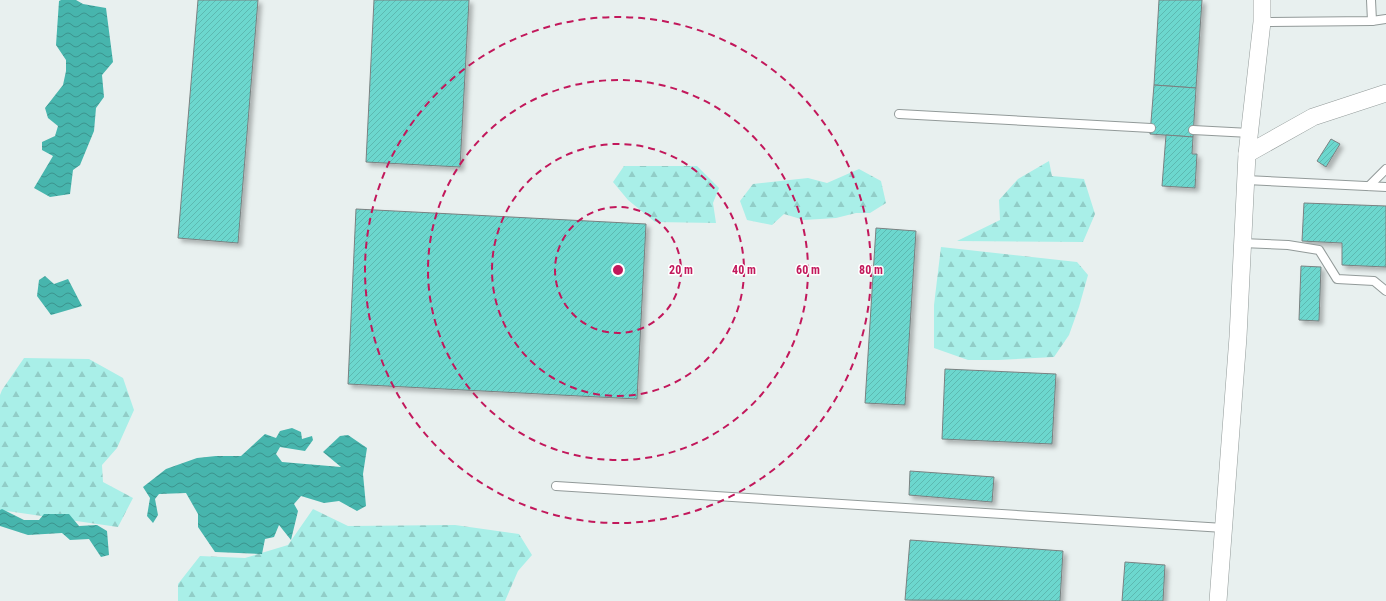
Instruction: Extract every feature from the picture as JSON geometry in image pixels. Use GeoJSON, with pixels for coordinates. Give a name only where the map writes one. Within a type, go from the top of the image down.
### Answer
{"type":"FeatureCollection","features":[{"type":"Feature","properties":{"kind":"street"},"geometry":{"type":"LineString","coordinates":[[1218,601],[1238,337],[1247,154],[1262,22],[1262,0]]}},
{"type":"Feature","properties":{"kind":"street"},"geometry":{"type":"LineString","coordinates":[[1247,154],[1313,118],[1386,93]]}},
{"type":"Feature","properties":{"kind":"lane"},"geometry":{"type":"LineString","coordinates":[[1371,0],[1372,21]]}},
{"type":"Feature","properties":{"kind":"lane"},"geometry":{"type":"LineString","coordinates":[[1262,22],[1372,21],[1386,19]]}},
{"type":"Feature","properties":{"kind":"lane"},"geometry":{"type":"LineString","coordinates":[[899,114],[1151,128]]}},
{"type":"Feature","properties":{"kind":"lane"},"geometry":{"type":"LineString","coordinates":[[1193,130],[1250,133]]}},
{"type":"Feature","properties":{"kind":"lane"},"geometry":{"type":"LineString","coordinates":[[1369,186],[1386,169]]}},
{"type":"Feature","properties":{"kind":"lane"},"geometry":{"type":"LineString","coordinates":[[1246,180],[1386,187]]}},
{"type":"Feature","properties":{"kind":"lane"},"geometry":{"type":"LineString","coordinates":[[1242,243],[1288,245],[1319,250],[1337,279],[1374,281],[1386,291]]}},
{"type":"Feature","properties":{"kind":"lane"},"geometry":{"type":"LineString","coordinates":[[556,486],[1224,528]]}},
{"type":"Feature","properties":{"kind":"green space"},"geometry":{"type":"Polygon","coordinates":[[[1049,161],[1052,176],[1084,179],[1095,214],[1083,242],[957,241],[1000,220],[999,200],[1018,179],[1049,161]]]}},
{"type":"Feature","properties":{"kind":"green space"},"geometry":{"type":"Polygon","coordinates":[[[624,166],[697,166],[719,188],[713,203],[716,223],[655,222],[628,200],[613,182],[624,166]]]}},
{"type":"Feature","properties":{"kind":"green space"},"geometry":{"type":"Polygon","coordinates":[[[859,169],[881,181],[886,203],[870,213],[856,213],[836,218],[804,220],[784,214],[772,225],[747,220],[740,201],[753,184],[808,178],[827,183],[859,169]]]}},
{"type":"Feature","properties":{"kind":"green space"},"geometry":{"type":"Polygon","coordinates":[[[941,247],[1077,262],[1088,275],[1069,335],[1054,357],[968,360],[934,348],[934,305],[941,247]]]}},
{"type":"Feature","properties":{"kind":"green space"},"geometry":{"type":"Polygon","coordinates":[[[24,358],[89,359],[123,378],[134,410],[117,448],[102,465],[103,482],[133,498],[118,527],[0,510],[0,395],[24,358]]]}},
{"type":"Feature","properties":{"kind":"green space"},"geometry":{"type":"Polygon","coordinates":[[[313,509],[348,526],[455,525],[519,534],[532,555],[518,571],[505,601],[178,601],[178,584],[200,556],[245,558],[288,545],[313,509]]]}},
{"type":"Feature","properties":{"kind":"water"},"geometry":{"type":"Polygon","coordinates":[[[76,0],[83,4],[106,8],[113,62],[102,75],[104,97],[96,108],[94,131],[80,165],[73,170],[70,194],[50,197],[34,188],[53,156],[42,150],[42,142],[55,136],[58,126],[48,118],[45,108],[63,85],[66,71],[66,60],[56,45],[59,1],[76,0]]]}},
{"type":"Feature","properties":{"kind":"water"},"geometry":{"type":"Polygon","coordinates":[[[45,276],[54,284],[68,279],[82,306],[51,315],[37,296],[39,280],[45,276]]]}},
{"type":"Feature","properties":{"kind":"water"},"geometry":{"type":"Polygon","coordinates":[[[292,428],[301,432],[302,439],[312,436],[313,440],[305,451],[280,447],[276,454],[282,462],[341,467],[323,452],[340,436],[348,435],[367,448],[363,474],[366,506],[357,511],[339,501],[324,503],[301,496],[294,504],[298,511],[291,540],[279,525],[274,537],[265,539],[262,554],[215,552],[198,527],[198,514],[186,493],[159,494],[155,499],[158,515],[153,523],[147,516],[150,498],[143,487],[166,469],[197,458],[241,456],[265,434],[276,438],[280,431],[292,428]]]}},
{"type":"Feature","properties":{"kind":"water"},"geometry":{"type":"Polygon","coordinates":[[[2,509],[24,520],[39,520],[44,514],[69,514],[79,526],[97,525],[107,531],[109,555],[101,557],[89,539],[70,540],[62,533],[28,535],[0,526],[0,510],[2,509]]]}},
{"type":"Feature","properties":{"kind":"building"},"geometry":{"type":"Polygon","coordinates":[[[198,0],[258,0],[238,243],[178,238],[198,0]]]}},
{"type":"Feature","properties":{"kind":"building"},"geometry":{"type":"Polygon","coordinates":[[[374,0],[469,0],[460,167],[366,162],[374,0]]]}},
{"type":"Feature","properties":{"kind":"building"},"geometry":{"type":"Polygon","coordinates":[[[1159,0],[1202,0],[1196,88],[1154,85],[1159,0]]]}},
{"type":"Feature","properties":{"kind":"building"},"geometry":{"type":"Polygon","coordinates":[[[1154,85],[1196,88],[1193,137],[1150,134],[1154,85]]]}},
{"type":"Feature","properties":{"kind":"building"},"geometry":{"type":"Polygon","coordinates":[[[1166,135],[1193,137],[1192,154],[1197,154],[1195,188],[1162,186],[1166,135]]]}},
{"type":"Feature","properties":{"kind":"building"},"geometry":{"type":"Polygon","coordinates":[[[1331,139],[1340,144],[1326,167],[1317,161],[1331,139]]]}},
{"type":"Feature","properties":{"kind":"building"},"geometry":{"type":"Polygon","coordinates":[[[1304,203],[1386,206],[1386,267],[1342,265],[1342,243],[1302,241],[1304,203]]]}},
{"type":"Feature","properties":{"kind":"building"},"geometry":{"type":"Polygon","coordinates":[[[356,209],[646,224],[637,399],[348,384],[356,209]]]}},
{"type":"Feature","properties":{"kind":"building"},"geometry":{"type":"Polygon","coordinates":[[[876,228],[916,231],[905,405],[865,403],[876,228]]]}},
{"type":"Feature","properties":{"kind":"building"},"geometry":{"type":"Polygon","coordinates":[[[1301,266],[1321,267],[1319,321],[1299,320],[1301,266]]]}},
{"type":"Feature","properties":{"kind":"building"},"geometry":{"type":"Polygon","coordinates":[[[945,369],[1056,374],[1052,444],[942,439],[945,369]]]}},
{"type":"Feature","properties":{"kind":"building"},"geometry":{"type":"Polygon","coordinates":[[[910,471],[994,477],[992,502],[909,495],[910,471]]]}},
{"type":"Feature","properties":{"kind":"building"},"geometry":{"type":"Polygon","coordinates":[[[910,540],[1063,551],[1060,601],[905,600],[910,540]]]}},
{"type":"Feature","properties":{"kind":"building"},"geometry":{"type":"Polygon","coordinates":[[[1125,562],[1165,565],[1163,601],[1122,601],[1125,562]]]}}]}
